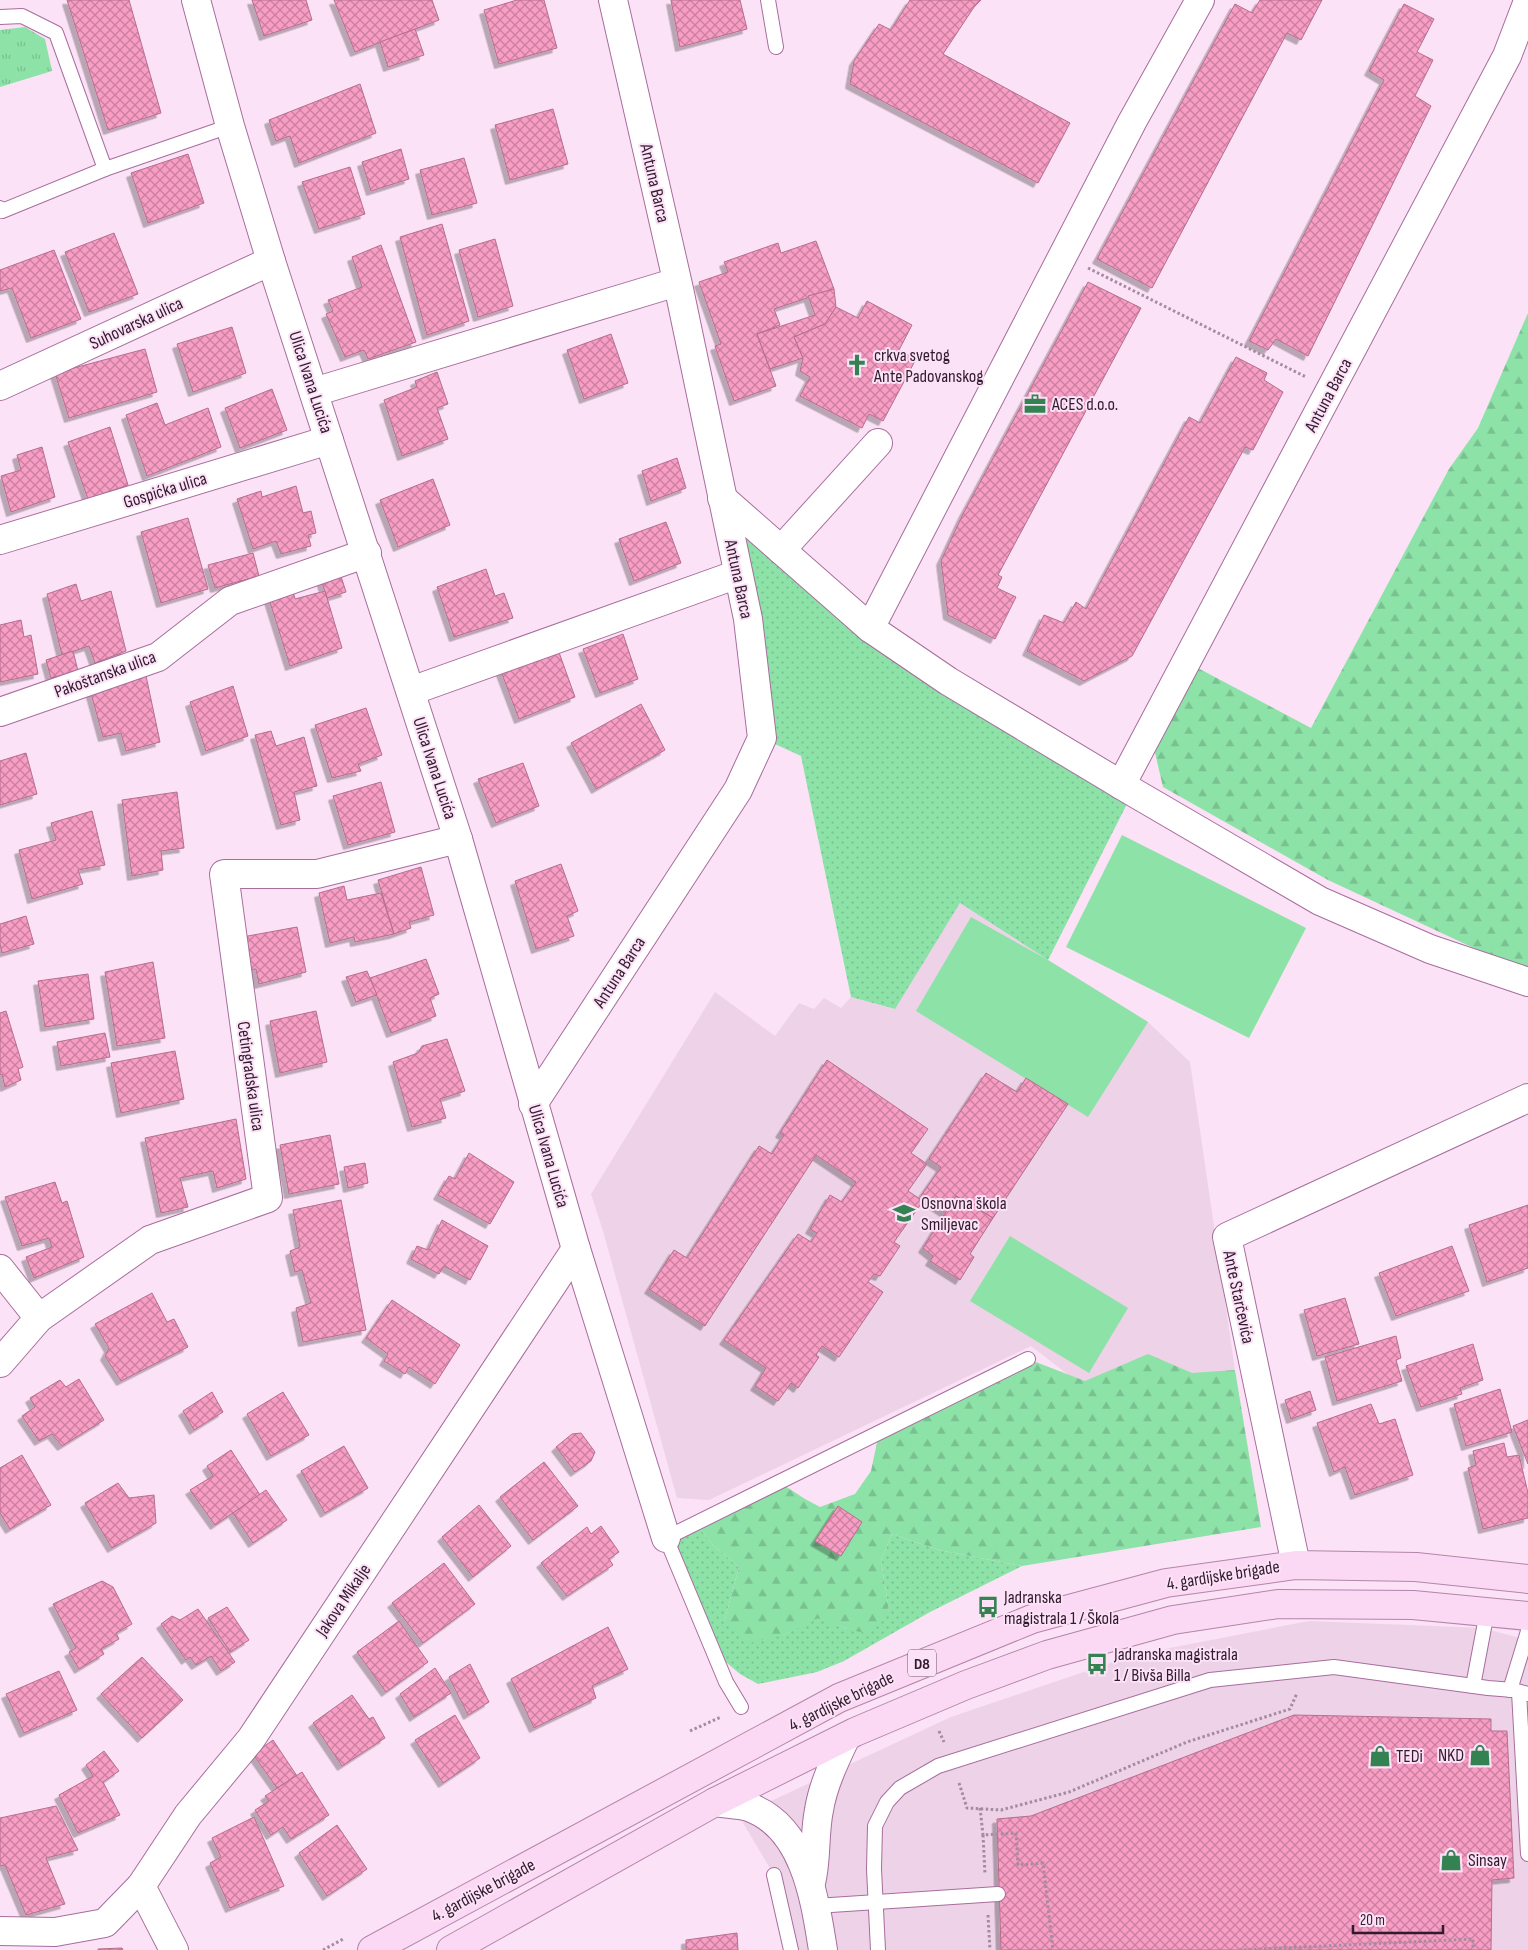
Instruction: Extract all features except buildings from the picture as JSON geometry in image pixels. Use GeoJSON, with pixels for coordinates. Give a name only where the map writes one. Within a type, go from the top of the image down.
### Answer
{"type":"FeatureCollection","features":[{"type":"Feature","properties":{"kind":"main road","name":"4. gardijske brigade"},"geometry":{"type":"LineString","coordinates":[[372,1950],[839,1698],[1032,1619],[1166,1583],[1296,1564],[1416,1567],[1528,1579]]}},
{"type":"Feature","properties":{"kind":"main road","name":"4. gardijske brigade"},"geometry":{"type":"LineString","coordinates":[[451,1950],[715,1802],[846,1737],[966,1686],[1047,1655],[1173,1620],[1278,1604],[1413,1605],[1528,1616]]}},
{"type":"Feature","properties":{"kind":"street","name":"Ulica Ivana Lucića"},"geometry":{"type":"LineString","coordinates":[[196,0],[230,126],[271,260],[458,839],[576,1249],[666,1538]]}},
{"type":"Feature","properties":{"kind":"street","name":"Antuna Barca"},"geometry":{"type":"LineString","coordinates":[[533,1104],[738,790],[762,738],[748,619],[677,282],[613,0]]}},
{"type":"Feature","properties":{"kind":"street"},"geometry":{"type":"LineString","coordinates":[[870,628],[1132,122],[1200,0]]}},
{"type":"Feature","properties":{"kind":"street","name":"Antuna Barca"},"geometry":{"type":"LineString","coordinates":[[1121,785],[1507,56],[1528,1]]}},
{"type":"Feature","properties":{"kind":"street","name":"Suhovarska ulica"},"geometry":{"type":"LineString","coordinates":[[0,386],[271,260]]}},
{"type":"Feature","properties":{"kind":"street"},"geometry":{"type":"LineString","coordinates":[[314,392],[677,282]]}},
{"type":"Feature","properties":{"kind":"street","name":"Gospićka ulica"},"geometry":{"type":"LineString","coordinates":[[0,540],[329,440]]}},
{"type":"Feature","properties":{"kind":"street"},"geometry":{"type":"LineString","coordinates":[[781,550],[878,443]]}},
{"type":"Feature","properties":{"kind":"street"},"geometry":{"type":"LineString","coordinates":[[722,498],[870,628],[948,682],[1320,901],[1430,949],[1528,982]]}},
{"type":"Feature","properties":{"kind":"street","name":"Pakoštanska ulica"},"geometry":{"type":"LineString","coordinates":[[0,712],[158,657],[230,601],[366,552]]}},
{"type":"Feature","properties":{"kind":"street"},"geometry":{"type":"LineString","coordinates":[[411,691],[738,574]]}},
{"type":"Feature","properties":{"kind":"street","name":"Cetingradska ulica"},"geometry":{"type":"LineString","coordinates":[[0,1363],[39,1318],[150,1240],[268,1198],[224,874],[317,874],[458,839]]}},
{"type":"Feature","properties":{"kind":"street","name":"Ante Starčevića"},"geometry":{"type":"LineString","coordinates":[[1296,1564],[1227,1237],[1528,1098]]}},
{"type":"Feature","properties":{"kind":"street","name":"Jakova Mikalje"},"geometry":{"type":"LineString","coordinates":[[0,1931],[55,1932],[105,1923],[142,1886],[188,1815],[251,1739],[576,1249]]}},
{"type":"Feature","properties":{"kind":"street"},"geometry":{"type":"LineString","coordinates":[[0,1269],[39,1318]]}},
{"type":"Feature","properties":{"kind":"street"},"geometry":{"type":"LineString","coordinates":[[813,1895],[819,1809],[831,1769],[846,1737]]}},
{"type":"Feature","properties":{"kind":"street"},"geometry":{"type":"LineString","coordinates":[[715,1802],[749,1807],[776,1822],[791,1843],[813,1895],[824,1950]]}},
{"type":"Feature","properties":{"kind":"street"},"geometry":{"type":"LineString","coordinates":[[142,1886],[174,1950]]}},
{"type":"Feature","properties":{"kind":"lane"},"geometry":{"type":"LineString","coordinates":[[768,0],[776,47]]}},
{"type":"Feature","properties":{"kind":"lane"},"geometry":{"type":"LineString","coordinates":[[0,17],[22,16],[56,33],[105,169]]}},
{"type":"Feature","properties":{"kind":"lane"},"geometry":{"type":"LineString","coordinates":[[0,208],[2,211],[105,169],[230,126]]}},
{"type":"Feature","properties":{"kind":"lane"},"geometry":{"type":"LineString","coordinates":[[741,1708],[726,1682],[666,1538],[1028,1359]]}},
{"type":"Feature","properties":{"kind":"lane"},"geometry":{"type":"LineString","coordinates":[[1473,1686],[1487,1612]]}},
{"type":"Feature","properties":{"kind":"lane"},"geometry":{"type":"LineString","coordinates":[[1528,1631],[1519,1692],[1528,1854]]}},
{"type":"Feature","properties":{"kind":"lane"},"geometry":{"type":"LineString","coordinates":[[878,1950],[875,1826],[887,1802],[900,1788],[938,1766],[1210,1680],[1334,1667],[1519,1692]]}},
{"type":"Feature","properties":{"kind":"lane"},"geometry":{"type":"LineString","coordinates":[[774,1875],[791,1950]]}},
{"type":"Feature","properties":{"kind":"lane"},"geometry":{"type":"LineString","coordinates":[[813,1895],[876,1902],[998,1894]]}},
{"type":"Feature","properties":{"kind":"path"},"geometry":{"type":"LineString","coordinates":[[1063,255],[1331,390]]}},
{"type":"Feature","properties":{"kind":"path"},"geometry":{"type":"LineString","coordinates":[[939,1731],[952,1762],[967,1808],[1001,1810],[1069,1792],[1187,1742],[1290,1709],[1298,1691],[1302,1670]]}},
{"type":"Feature","properties":{"kind":"path"},"geometry":{"type":"LineString","coordinates":[[690,1731],[741,1708]]}},
{"type":"Feature","properties":{"kind":"path"},"geometry":{"type":"LineString","coordinates":[[980,1808],[983,1835],[1016,1833],[1018,1865],[1043,1864],[1053,1950]]}},
{"type":"Feature","properties":{"kind":"path"},"geometry":{"type":"LineString","coordinates":[[1240,1950],[1473,1939],[1473,1950]]}},
{"type":"Feature","properties":{"kind":"shaded area","name":"Osnovna škola Smiljevac"},"geometry":{"type":"Polygon","coordinates":[[[960,903],[1148,1022],[1190,1062],[1235,1370],[1088,1390],[1031,1346],[709,1500],[677,1498],[591,1194],[715,992],[775,1036],[799,1003],[814,1009],[824,998],[841,1008],[851,997],[894,1009],[960,903]]]}},
{"type":"Feature","properties":{"kind":"shaded area"},"geometry":{"type":"Polygon","coordinates":[[[1309,1621],[1482,1628],[1528,1640],[1528,1950],[788,1950],[774,1875],[739,1816],[951,1717],[1134,1655],[1309,1621]]]}},
{"type":"Feature","properties":{"kind":"green space"},"geometry":{"type":"Polygon","coordinates":[[[25,27],[45,39],[52,71],[0,87],[0,30],[25,27]]]}},
{"type":"Feature","properties":{"kind":"green space"},"geometry":{"type":"Polygon","coordinates":[[[1528,313],[1528,967],[1493,957],[1328,880],[1163,787],[1153,744],[1194,666],[1311,728],[1449,469],[1478,428],[1528,313]]]}},
{"type":"Feature","properties":{"kind":"green space"},"geometry":{"type":"Polygon","coordinates":[[[722,498],[870,628],[1133,792],[1048,960],[960,903],[895,1009],[851,997],[801,756],[762,738],[722,498]]]}},
{"type":"Feature","properties":{"kind":"green space"},"geometry":{"type":"Polygon","coordinates":[[[1122,835],[1306,928],[1249,1038],[1066,947],[1122,835]]]}},
{"type":"Feature","properties":{"kind":"green space"},"geometry":{"type":"Polygon","coordinates":[[[971,917],[1048,960],[1148,1022],[1088,1117],[916,1011],[971,917]]]}},
{"type":"Feature","properties":{"kind":"green space"},"geometry":{"type":"Polygon","coordinates":[[[1010,1236],[1128,1308],[1089,1373],[970,1301],[1010,1236]]]}},
{"type":"Feature","properties":{"kind":"green space"},"geometry":{"type":"Polygon","coordinates":[[[1148,1354],[1192,1373],[1235,1370],[1261,1527],[1022,1566],[939,1550],[892,1534],[881,1560],[889,1611],[869,1634],[847,1629],[818,1618],[783,1635],[750,1643],[724,1622],[739,1567],[713,1545],[696,1523],[779,1482],[820,1507],[855,1494],[871,1471],[879,1433],[1028,1359],[1085,1381],[1148,1354]]]}},
{"type":"Feature","properties":{"kind":"green space"},"geometry":{"type":"Polygon","coordinates":[[[696,1523],[713,1545],[739,1567],[724,1622],[783,1635],[818,1617],[847,1629],[889,1611],[881,1560],[892,1534],[939,1550],[1022,1566],[930,1612],[844,1661],[817,1672],[758,1684],[740,1674],[713,1651],[666,1538],[696,1523]]]}},
{"type":"Feature","properties":{"kind":"place","name":"crkva svetog Ante Padovanskog"},"geometry":{"type":"Point","coordinates":[857,365]}},
{"type":"Feature","properties":{"kind":"place","name":"ACES d.o.o."},"geometry":{"type":"Point","coordinates":[1035,404]}},
{"type":"Feature","properties":{"kind":"place","name":"Osnovna škola Smiljevac"},"geometry":{"type":"Point","coordinates":[904,1213]}},
{"type":"Feature","properties":{"kind":"place","name":"Jadranska magistrala 1 / Škola"},"geometry":{"type":"Point","coordinates":[988,1607]}},
{"type":"Feature","properties":{"kind":"place","name":"Jadranska magistrala 1 / Bivša Billa"},"geometry":{"type":"Point","coordinates":[1097,1664]}},
{"type":"Feature","properties":{"kind":"place","name":"NKD"},"geometry":{"type":"Point","coordinates":[1480,1755]}},
{"type":"Feature","properties":{"kind":"place","name":"TEDi"},"geometry":{"type":"Point","coordinates":[1380,1756]}},
{"type":"Feature","properties":{"kind":"place","name":"Sinsay"},"geometry":{"type":"Point","coordinates":[1451,1860]}}]}
